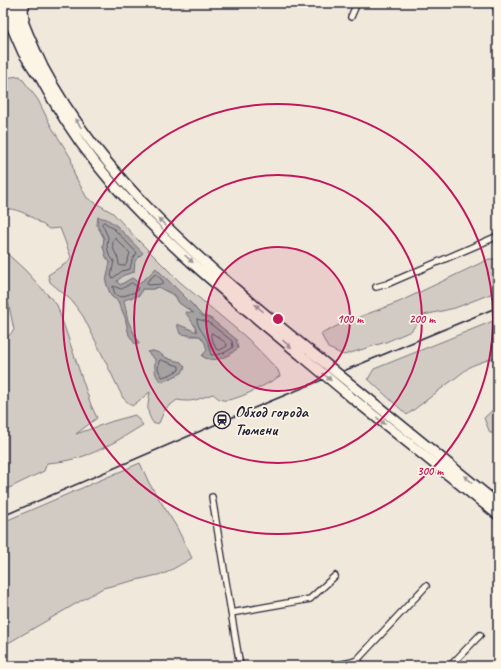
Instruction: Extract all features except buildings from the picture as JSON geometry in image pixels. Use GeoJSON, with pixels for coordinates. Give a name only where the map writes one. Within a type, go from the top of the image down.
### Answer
{"type":"FeatureCollection","features":[{"type":"Feature","properties":{"kind":"highway"},"geometry":{"type":"LineString","coordinates":[[7,3],[22,42],[55,103],[84,147],[128,200],[176,248],[303,357],[355,394],[498,504]]}},
{"type":"Feature","properties":{"kind":"highway"},"geometry":{"type":"LineString","coordinates":[[16,3],[43,66],[92,142],[124,183],[183,242],[258,308],[310,351],[355,394],[498,516]]}},
{"type":"Feature","properties":{"kind":"street"},"geometry":{"type":"LineString","coordinates":[[26,3],[24,10],[25,18],[43,66]]}},
{"type":"Feature","properties":{"kind":"street"},"geometry":{"type":"LineString","coordinates":[[351,17],[357,3]]}},
{"type":"Feature","properties":{"kind":"street"},"geometry":{"type":"LineString","coordinates":[[494,3],[498,12]]}},
{"type":"Feature","properties":{"kind":"street"},"geometry":{"type":"LineString","coordinates":[[3,16],[10,25],[27,62],[44,84]]}},
{"type":"Feature","properties":{"kind":"street"},"geometry":{"type":"LineString","coordinates":[[376,287],[387,284],[498,236]]}},
{"type":"Feature","properties":{"kind":"street"},"geometry":{"type":"LineString","coordinates":[[212,497],[240,666]]}},
{"type":"Feature","properties":{"kind":"street"},"geometry":{"type":"LineString","coordinates":[[231,613],[310,599],[335,576]]}},
{"type":"Feature","properties":{"kind":"street"},"geometry":{"type":"LineString","coordinates":[[333,666],[357,660],[426,586]]}},
{"type":"Feature","properties":{"kind":"street"},"geometry":{"type":"LineString","coordinates":[[450,666],[480,636]]}},
{"type":"Feature","properties":{"kind":"street"},"geometry":{"type":"LineString","coordinates":[[357,660],[363,666]]}},
{"type":"Feature","properties":{"kind":"shaded area"},"geometry":{"type":"Polygon","coordinates":[[[20,76],[38,100],[51,126],[71,158],[74,174],[87,198],[113,213],[180,282],[247,338],[278,370],[280,376],[254,391],[232,399],[222,400],[213,394],[192,401],[177,400],[165,409],[159,423],[154,424],[148,412],[150,392],[132,406],[123,398],[83,316],[71,300],[50,282],[48,275],[68,262],[71,257],[60,228],[49,229],[22,212],[3,209],[3,80],[20,76]],[[98,217],[97,225],[104,238],[103,246],[106,257],[110,262],[106,282],[111,296],[118,301],[125,317],[129,335],[139,344],[128,321],[123,300],[142,289],[153,289],[158,287],[175,296],[179,303],[195,314],[186,312],[195,326],[197,333],[178,325],[188,336],[200,336],[205,343],[207,350],[202,356],[207,359],[220,327],[210,318],[202,316],[156,268],[139,283],[132,278],[120,285],[116,281],[124,275],[134,272],[127,237],[117,226],[98,217]],[[153,351],[147,352],[155,359],[155,365],[181,362],[169,359],[153,351]]]}},
{"type":"Feature","properties":{"kind":"shaded area"},"geometry":{"type":"Polygon","coordinates":[[[3,250],[25,270],[57,305],[91,405],[97,418],[76,434],[135,415],[143,425],[108,446],[79,458],[47,463],[44,471],[3,491],[3,342],[14,330],[8,301],[3,298],[3,250]]]}},
{"type":"Feature","properties":{"kind":"shaded area"},"geometry":{"type":"Polygon","coordinates":[[[489,259],[498,259],[498,291],[455,308],[424,315],[411,331],[386,342],[344,355],[328,348],[321,334],[343,323],[399,302],[489,259]]]}},
{"type":"Feature","properties":{"kind":"shaded area"},"geometry":{"type":"Polygon","coordinates":[[[498,319],[498,356],[471,366],[407,415],[368,379],[374,369],[498,319]]]}},
{"type":"Feature","properties":{"kind":"shaded area"},"geometry":{"type":"Polygon","coordinates":[[[498,405],[498,433],[490,433],[484,418],[498,405]]]}},
{"type":"Feature","properties":{"kind":"shaded area"},"geometry":{"type":"Polygon","coordinates":[[[140,463],[149,483],[176,526],[192,558],[166,573],[103,588],[3,646],[3,522],[140,463]]]}},
{"type":"Feature","properties":{"kind":"water"},"geometry":{"type":"Polygon","coordinates":[[[98,217],[107,219],[117,226],[143,253],[135,261],[134,272],[124,275],[117,281],[120,285],[132,278],[139,283],[156,268],[202,316],[210,318],[236,339],[238,348],[221,358],[211,359],[202,356],[207,350],[205,343],[200,336],[180,334],[177,324],[197,332],[195,326],[185,312],[194,313],[179,303],[175,295],[158,287],[153,289],[142,289],[140,295],[124,300],[128,321],[139,344],[135,344],[129,335],[125,317],[118,301],[111,296],[106,282],[110,262],[106,257],[103,246],[104,238],[97,225],[98,217]]]}},
{"type":"Feature","properties":{"kind":"water"},"geometry":{"type":"Polygon","coordinates":[[[153,351],[169,359],[181,362],[185,367],[182,373],[162,382],[159,380],[155,369],[155,359],[147,352],[153,351]]]}},
{"type":"Feature","properties":{"kind":"railway"},"geometry":{"type":"LineString","coordinates":[[3,516],[247,411],[498,307]]}},
{"type":"Feature","properties":{"kind":"place","name":"Обход города Тюмени"},"geometry":{"type":"Point","coordinates":[222,420]}}]}
